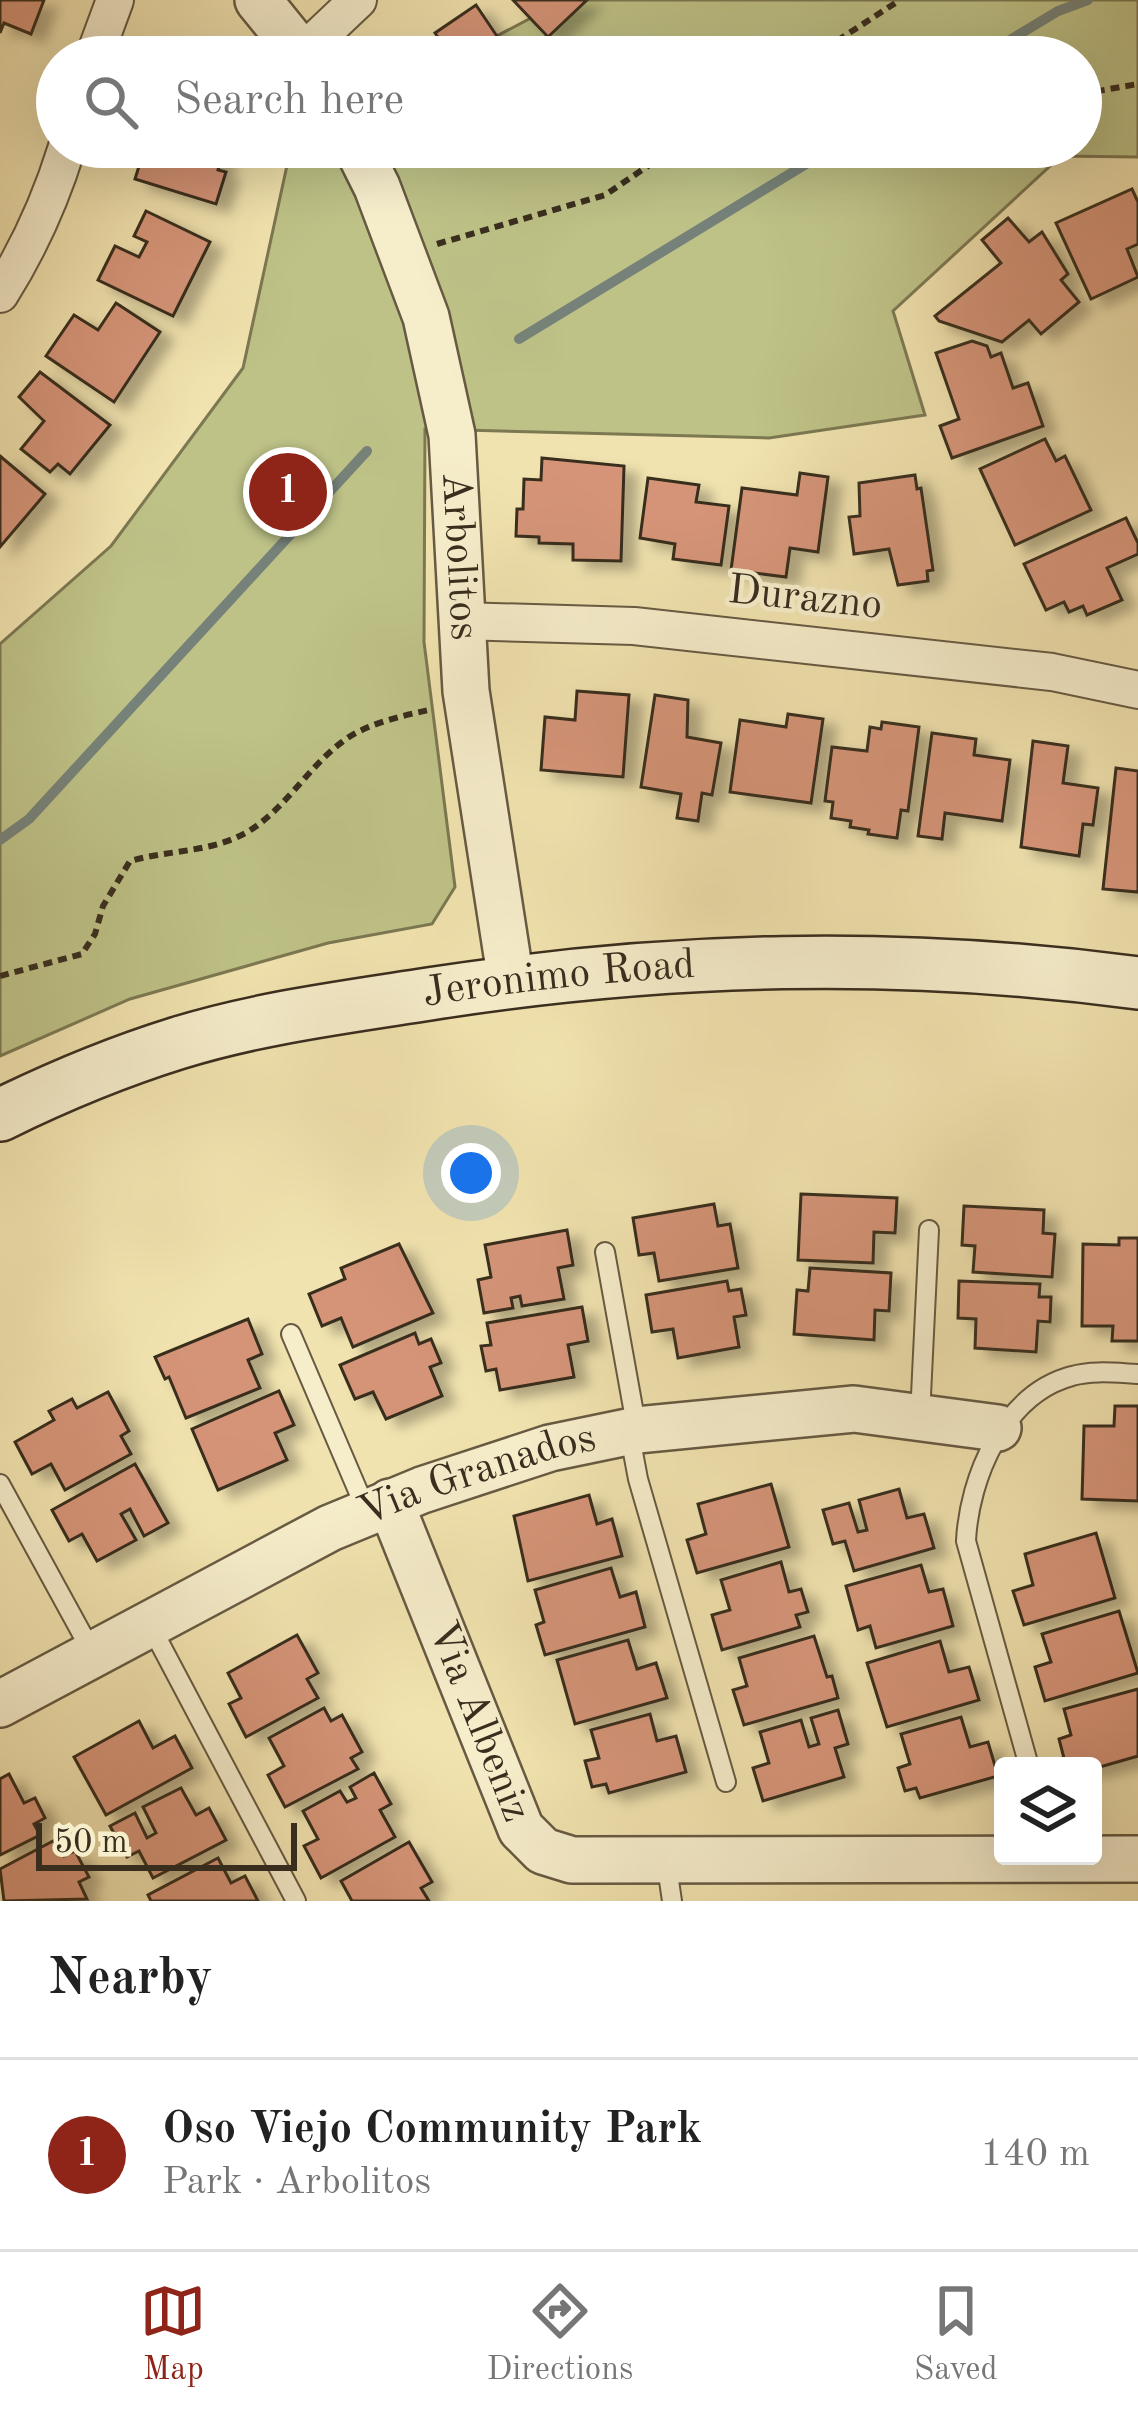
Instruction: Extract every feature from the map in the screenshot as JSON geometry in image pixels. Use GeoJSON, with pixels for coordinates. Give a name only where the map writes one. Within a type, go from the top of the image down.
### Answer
{"type":"FeatureCollection","features":[{"type":"Feature","properties":{"kind":"main road","name":"Jeronimo Road"},"geometry":{"type":"LineString","coordinates":[[0,1114],[179,1042],[304,1014],[580,972],[838,959],[1045,970],[1138,983]]}},
{"type":"Feature","properties":{"kind":"street"},"geometry":{"type":"LineString","coordinates":[[102,36],[115,0]]}},
{"type":"Feature","properties":{"kind":"street"},"geometry":{"type":"LineString","coordinates":[[258,0],[287,36]]}},
{"type":"Feature","properties":{"kind":"street"},"geometry":{"type":"LineString","coordinates":[[322,36],[358,0]]}},
{"type":"Feature","properties":{"kind":"street"},"geometry":{"type":"LineString","coordinates":[[0,294],[20,263],[61,168]]}},
{"type":"Feature","properties":{"kind":"street","name":"Arbolitos"},"geometry":{"type":"LineString","coordinates":[[366,168],[426,317],[452,435],[468,702],[511,981]]}},
{"type":"Feature","properties":{"kind":"street","name":"Durazno"},"geometry":{"type":"LineString","coordinates":[[460,621],[634,626],[1052,672],[1138,690]]}},
{"type":"Feature","properties":{"kind":"street","name":"Via Granados"},"geometry":{"type":"LineString","coordinates":[[0,1704],[378,1507],[550,1448],[633,1430],[854,1409],[998,1428]]}},
{"type":"Feature","properties":{"kind":"street","name":"Via Albeniz"},"geometry":{"type":"LineString","coordinates":[[378,1507],[521,1829],[543,1851],[669,1880],[1138,1859]]}},
{"type":"Feature","properties":{"kind":"lane"},"geometry":{"type":"LineString","coordinates":[[920,1416],[929,1229]]}},
{"type":"Feature","properties":{"kind":"lane"},"geometry":{"type":"LineString","coordinates":[[605,1252],[638,1479],[726,1782]]}},
{"type":"Feature","properties":{"kind":"lane"},"geometry":{"type":"LineString","coordinates":[[291,1334],[378,1507]]}},
{"type":"Feature","properties":{"kind":"lane"},"geometry":{"type":"LineString","coordinates":[[1026,1757],[966,1541],[968,1509],[998,1428],[1052,1385],[1070,1376],[1138,1374]]}},
{"type":"Feature","properties":{"kind":"lane"},"geometry":{"type":"LineString","coordinates":[[0,1484],[93,1655]]}},
{"type":"Feature","properties":{"kind":"lane"},"geometry":{"type":"LineString","coordinates":[[149,1623],[296,1901]]}},
{"type":"Feature","properties":{"kind":"path"},"geometry":{"type":"LineString","coordinates":[[844,36],[900,0]]}},
{"type":"Feature","properties":{"kind":"path"},"geometry":{"type":"LineString","coordinates":[[1102,90],[1138,84]]}},
{"type":"Feature","properties":{"kind":"path"},"geometry":{"type":"LineString","coordinates":[[402,254],[605,195],[645,168]]}},
{"type":"Feature","properties":{"kind":"path"},"geometry":{"type":"LineString","coordinates":[[0,976],[82,954],[130,861],[158,853],[195,852],[254,829],[344,740],[396,717],[468,702]]}},
{"type":"Feature","properties":{"kind":"green space"},"geometry":{"type":"Polygon","coordinates":[[[565,0],[1138,0],[1138,157],[1102,157],[1102,36],[497,36],[565,0]]]}},
{"type":"Feature","properties":{"kind":"green space"},"geometry":{"type":"Polygon","coordinates":[[[286,168],[1048,168],[893,311],[925,415],[769,438],[425,429],[424,642],[455,887],[432,924],[328,943],[130,999],[0,1056],[0,644],[111,546],[243,368],[286,168]]]}},
{"type":"Feature","properties":{"kind":"building"},"geometry":{"type":"Polygon","coordinates":[[[0,0],[44,0],[31,34],[4,23],[0,33],[0,0]]]}},
{"type":"Feature","properties":{"kind":"building"},"geometry":{"type":"Polygon","coordinates":[[[513,0],[587,0],[549,36],[513,0]]]}},
{"type":"Feature","properties":{"kind":"building"},"geometry":{"type":"Polygon","coordinates":[[[476,5],[497,36],[437,36],[435,33],[476,5]]]}},
{"type":"Feature","properties":{"kind":"building"},"geometry":{"type":"Polygon","coordinates":[[[138,168],[219,168],[226,172],[216,204],[135,179],[138,168]]]}},
{"type":"Feature","properties":{"kind":"building"},"geometry":{"type":"Polygon","coordinates":[[[1132,189],[1138,202],[1138,244],[1127,249],[1138,277],[1091,299],[1056,223],[1132,189]]]}},
{"type":"Feature","properties":{"kind":"building"},"geometry":{"type":"Polygon","coordinates":[[[146,211],[210,242],[173,316],[98,280],[115,246],[139,257],[147,242],[134,236],[146,211]]]}},
{"type":"Feature","properties":{"kind":"building"},"geometry":{"type":"Polygon","coordinates":[[[1008,218],[1029,242],[1042,232],[1068,274],[1061,280],[1079,302],[1041,334],[1029,320],[1002,342],[935,316],[1001,263],[982,240],[1008,218]]]}},
{"type":"Feature","properties":{"kind":"building"},"geometry":{"type":"Polygon","coordinates":[[[116,303],[160,332],[114,402],[46,356],[74,315],[98,330],[116,303]]]}},
{"type":"Feature","properties":{"kind":"building"},"geometry":{"type":"Polygon","coordinates":[[[972,341],[987,346],[991,357],[1001,353],[1013,388],[1028,383],[1043,426],[952,458],[940,426],[959,419],[936,353],[972,341]]]}},
{"type":"Feature","properties":{"kind":"building"},"geometry":{"type":"Polygon","coordinates":[[[40,372],[110,425],[70,474],[58,464],[50,472],[21,449],[44,421],[19,397],[40,372]]]}},
{"type":"Feature","properties":{"kind":"building"},"geometry":{"type":"Polygon","coordinates":[[[1045,439],[1056,461],[1065,456],[1091,510],[1015,545],[980,469],[1045,439]]]}},
{"type":"Feature","properties":{"kind":"building"},"geometry":{"type":"Polygon","coordinates":[[[0,456],[45,494],[0,547],[0,456]]]}},
{"type":"Feature","properties":{"kind":"building"},"geometry":{"type":"Polygon","coordinates":[[[542,458],[624,466],[621,561],[573,560],[573,544],[539,543],[539,537],[516,536],[524,479],[541,480],[542,458]]]}},
{"type":"Feature","properties":{"kind":"building"},"geometry":{"type":"Polygon","coordinates":[[[800,473],[828,477],[818,552],[790,548],[786,577],[731,570],[742,488],[797,495],[800,473]]]}},
{"type":"Feature","properties":{"kind":"building"},"geometry":{"type":"Polygon","coordinates":[[[915,475],[933,570],[927,571],[928,581],[898,585],[889,549],[854,554],[849,517],[860,516],[859,483],[915,475]]]}},
{"type":"Feature","properties":{"kind":"building"},"geometry":{"type":"Polygon","coordinates":[[[648,478],[699,485],[696,502],[729,506],[721,565],[673,559],[675,544],[640,538],[648,478]]]}},
{"type":"Feature","properties":{"kind":"building"},"geometry":{"type":"Polygon","coordinates":[[[1126,518],[1138,554],[1107,568],[1122,600],[1087,615],[1083,606],[1069,612],[1064,602],[1046,610],[1024,564],[1126,518]]]}},
{"type":"Feature","properties":{"kind":"building"},"geometry":{"type":"Polygon","coordinates":[[[577,691],[629,695],[623,777],[541,770],[545,717],[575,720],[577,691]]]}},
{"type":"Feature","properties":{"kind":"building"},"geometry":{"type":"Polygon","coordinates":[[[655,695],[688,700],[687,737],[721,743],[712,795],[702,793],[698,821],[677,818],[681,794],[641,787],[655,695]]]}},
{"type":"Feature","properties":{"kind":"building"},"geometry":{"type":"Polygon","coordinates":[[[788,714],[823,719],[811,803],[730,792],[740,720],[786,727],[788,714]]]}},
{"type":"Feature","properties":{"kind":"building"},"geometry":{"type":"Polygon","coordinates":[[[882,722],[919,727],[908,811],[901,810],[897,838],[868,834],[869,830],[850,827],[851,821],[831,818],[833,802],[825,801],[832,747],[867,751],[870,727],[881,729],[882,722]]]}},
{"type":"Feature","properties":{"kind":"building"},"geometry":{"type":"Polygon","coordinates":[[[932,733],[976,739],[974,755],[1010,760],[1002,821],[945,813],[942,839],[918,836],[932,733]]]}},
{"type":"Feature","properties":{"kind":"building"},"geometry":{"type":"Polygon","coordinates":[[[1033,741],[1068,746],[1063,783],[1098,788],[1093,825],[1083,824],[1079,856],[1021,847],[1033,741]]]}},
{"type":"Feature","properties":{"kind":"building"},"geometry":{"type":"Polygon","coordinates":[[[1116,768],[1138,771],[1138,892],[1103,889],[1116,768]]]}},
{"type":"Feature","properties":{"kind":"building"},"geometry":{"type":"Polygon","coordinates":[[[801,1194],[897,1198],[895,1233],[874,1232],[873,1263],[798,1260],[801,1194]]]}},
{"type":"Feature","properties":{"kind":"building"},"geometry":{"type":"Polygon","coordinates":[[[714,1204],[718,1226],[730,1224],[738,1268],[659,1281],[654,1253],[639,1255],[633,1218],[714,1204]]]}},
{"type":"Feature","properties":{"kind":"building"},"geometry":{"type":"Polygon","coordinates":[[[964,1206],[1044,1210],[1043,1233],[1055,1234],[1052,1277],[973,1272],[975,1246],[962,1245],[964,1206]]]}},
{"type":"Feature","properties":{"kind":"building"},"geometry":{"type":"Polygon","coordinates":[[[567,1230],[573,1265],[558,1268],[564,1299],[522,1306],[520,1296],[511,1298],[513,1308],[484,1313],[478,1280],[491,1277],[485,1245],[567,1230]]]}},
{"type":"Feature","properties":{"kind":"building"},"geometry":{"type":"Polygon","coordinates":[[[1119,1238],[1138,1238],[1138,1341],[1112,1341],[1113,1326],[1082,1326],[1083,1244],[1119,1245],[1119,1238]]]}},
{"type":"Feature","properties":{"kind":"building"},"geometry":{"type":"Polygon","coordinates":[[[399,1244],[433,1313],[353,1347],[341,1318],[322,1326],[309,1294],[345,1279],[341,1268],[399,1244]]]}},
{"type":"Feature","properties":{"kind":"building"},"geometry":{"type":"Polygon","coordinates":[[[810,1268],[891,1273],[889,1311],[875,1310],[874,1340],[794,1334],[797,1290],[808,1291],[810,1268]]]}},
{"type":"Feature","properties":{"kind":"building"},"geometry":{"type":"Polygon","coordinates":[[[727,1281],[729,1291],[741,1289],[746,1315],[734,1317],[739,1347],[678,1358],[673,1329],[652,1332],[646,1295],[727,1281]]]}},
{"type":"Feature","properties":{"kind":"building"},"geometry":{"type":"Polygon","coordinates":[[[959,1281],[1040,1284],[1039,1297],[1051,1297],[1050,1322],[1038,1321],[1036,1352],[975,1348],[976,1319],[958,1318],[959,1281]]]}},
{"type":"Feature","properties":{"kind":"building"},"geometry":{"type":"Polygon","coordinates":[[[582,1307],[588,1341],[568,1345],[574,1377],[500,1390],[496,1369],[486,1371],[481,1346],[491,1345],[487,1323],[582,1307]]]}},
{"type":"Feature","properties":{"kind":"building"},"geometry":{"type":"Polygon","coordinates":[[[248,1319],[262,1354],[248,1360],[260,1388],[186,1418],[155,1357],[248,1319]]]}},
{"type":"Feature","properties":{"kind":"building"},"geometry":{"type":"Polygon","coordinates":[[[415,1333],[419,1344],[431,1339],[441,1363],[430,1367],[442,1396],[386,1419],[373,1392],[355,1399],[340,1365],[415,1333]]]}},
{"type":"Feature","properties":{"kind":"building"},"geometry":{"type":"Polygon","coordinates":[[[279,1391],[294,1425],[275,1433],[287,1460],[218,1490],[192,1429],[279,1391]]]}},
{"type":"Feature","properties":{"kind":"building"},"geometry":{"type":"Polygon","coordinates":[[[108,1392],[129,1431],[121,1436],[131,1454],[65,1490],[51,1464],[32,1474],[15,1442],[54,1420],[49,1411],[72,1399],[77,1408],[108,1392]]]}},
{"type":"Feature","properties":{"kind":"building"},"geometry":{"type":"Polygon","coordinates":[[[1115,1406],[1138,1406],[1138,1501],[1082,1499],[1084,1426],[1114,1426],[1115,1406]]]}},
{"type":"Feature","properties":{"kind":"building"},"geometry":{"type":"Polygon","coordinates":[[[135,1464],[168,1523],[144,1536],[130,1509],[121,1514],[136,1540],[97,1561],[82,1534],[69,1541],[52,1510],[135,1464]]]}},
{"type":"Feature","properties":{"kind":"building"},"geometry":{"type":"Polygon","coordinates":[[[771,1484],[789,1547],[697,1573],[687,1540],[706,1534],[698,1504],[771,1484]]]}},
{"type":"Feature","properties":{"kind":"building"},"geometry":{"type":"Polygon","coordinates":[[[899,1489],[907,1518],[924,1514],[934,1548],[854,1571],[845,1541],[833,1544],[823,1510],[849,1503],[858,1532],[867,1530],[859,1500],[899,1489]]]}},
{"type":"Feature","properties":{"kind":"building"},"geometry":{"type":"Polygon","coordinates":[[[589,1495],[597,1524],[612,1519],[622,1556],[528,1581],[514,1516],[589,1495]]]}},
{"type":"Feature","properties":{"kind":"building"},"geometry":{"type":"Polygon","coordinates":[[[1096,1533],[1115,1598],[1024,1625],[1013,1591],[1033,1585],[1025,1554],[1096,1533]]]}},
{"type":"Feature","properties":{"kind":"building"},"geometry":{"type":"Polygon","coordinates":[[[781,1562],[789,1592],[801,1589],[808,1612],[796,1615],[800,1627],[722,1650],[712,1615],[730,1610],[721,1580],[781,1562]]]}},
{"type":"Feature","properties":{"kind":"building"},"geometry":{"type":"Polygon","coordinates":[[[921,1565],[929,1592],[943,1589],[953,1626],[876,1648],[870,1626],[858,1630],[846,1586],[921,1565]]]}},
{"type":"Feature","properties":{"kind":"building"},"geometry":{"type":"Polygon","coordinates":[[[611,1568],[620,1597],[636,1592],[645,1627],[545,1655],[536,1625],[544,1622],[535,1590],[611,1568]]]}},
{"type":"Feature","properties":{"kind":"building"},"geometry":{"type":"Polygon","coordinates":[[[1119,1611],[1138,1673],[1045,1701],[1035,1667],[1051,1662],[1042,1634],[1119,1611]]]}},
{"type":"Feature","properties":{"kind":"building"},"geometry":{"type":"Polygon","coordinates":[[[297,1635],[318,1673],[307,1679],[318,1698],[246,1737],[229,1704],[241,1698],[228,1673],[297,1635]]]}},
{"type":"Feature","properties":{"kind":"building"},"geometry":{"type":"Polygon","coordinates":[[[814,1636],[838,1698],[744,1725],[733,1690],[747,1686],[739,1658],[814,1636]]]}},
{"type":"Feature","properties":{"kind":"building"},"geometry":{"type":"Polygon","coordinates":[[[628,1640],[637,1669],[656,1663],[667,1698],[575,1724],[557,1660],[628,1640]]]}},
{"type":"Feature","properties":{"kind":"building"},"geometry":{"type":"Polygon","coordinates":[[[940,1641],[949,1672],[969,1667],[979,1700],[887,1727],[867,1663],[940,1641]]]}},
{"type":"Feature","properties":{"kind":"building"},"geometry":{"type":"Polygon","coordinates":[[[1138,1689],[1138,1756],[1102,1766],[1102,1757],[1064,1757],[1059,1739],[1071,1735],[1064,1709],[1138,1689]]]}},
{"type":"Feature","properties":{"kind":"building"},"geometry":{"type":"Polygon","coordinates":[[[324,1708],[331,1721],[342,1715],[362,1752],[351,1758],[358,1769],[285,1807],[268,1775],[284,1766],[269,1738],[324,1708]]]}},
{"type":"Feature","properties":{"kind":"building"},"geometry":{"type":"Polygon","coordinates":[[[838,1710],[848,1744],[835,1748],[844,1777],[763,1801],[753,1768],[769,1763],[760,1732],[801,1720],[809,1747],[819,1744],[811,1718],[838,1710]]]}},
{"type":"Feature","properties":{"kind":"building"},"geometry":{"type":"Polygon","coordinates":[[[650,1714],[657,1741],[676,1736],[686,1772],[609,1793],[606,1784],[592,1787],[585,1761],[599,1758],[591,1730],[650,1714]]]}},
{"type":"Feature","properties":{"kind":"building"},"geometry":{"type":"Polygon","coordinates":[[[961,1717],[970,1747],[988,1742],[994,1777],[920,1798],[916,1788],[905,1791],[898,1768],[910,1764],[901,1734],[961,1717]]]}},
{"type":"Feature","properties":{"kind":"building"},"geometry":{"type":"Polygon","coordinates":[[[139,1721],[153,1748],[175,1736],[192,1768],[106,1815],[74,1757],[139,1721]]]}},
{"type":"Feature","properties":{"kind":"building"},"geometry":{"type":"Polygon","coordinates":[[[374,1773],[391,1804],[380,1810],[395,1837],[321,1878],[304,1846],[318,1839],[303,1811],[340,1791],[347,1802],[356,1798],[350,1787],[374,1773]]]}},
{"type":"Feature","properties":{"kind":"building"},"geometry":{"type":"Polygon","coordinates":[[[9,1774],[24,1803],[35,1798],[45,1818],[34,1824],[40,1835],[0,1855],[0,1779],[9,1774]]]}},
{"type":"Feature","properties":{"kind":"building"},"geometry":{"type":"Polygon","coordinates":[[[181,1788],[196,1815],[209,1808],[226,1840],[153,1878],[139,1851],[127,1857],[110,1826],[135,1813],[147,1838],[156,1833],[143,1807],[181,1788]]]}},
{"type":"Feature","properties":{"kind":"building"},"geometry":{"type":"Polygon","coordinates":[[[55,1840],[64,1856],[75,1851],[89,1877],[79,1882],[87,1899],[4,1901],[0,1869],[55,1840]]]}},
{"type":"Feature","properties":{"kind":"building"},"geometry":{"type":"Polygon","coordinates":[[[409,1842],[432,1882],[421,1888],[429,1901],[352,1901],[341,1881],[409,1842]]]}},
{"type":"Feature","properties":{"kind":"building"},"geometry":{"type":"Polygon","coordinates":[[[218,1858],[231,1883],[245,1876],[258,1901],[151,1901],[148,1895],[218,1858]]]}},
{"type":"Feature","properties":{"kind":"waterway"},"geometry":{"type":"LineString","coordinates":[[1017,36],[1058,11],[1088,0]]}},
{"type":"Feature","properties":{"kind":"waterway"},"geometry":{"type":"LineString","coordinates":[[519,339],[800,168]]}},
{"type":"Feature","properties":{"kind":"waterway"},"geometry":{"type":"LineString","coordinates":[[0,840],[29,819],[367,451]]}},
{"type":"Feature","properties":{"kind":"place","name":"Oso Viejo Community Park"},"geometry":{"type":"Point","coordinates":[288,492]}}]}
